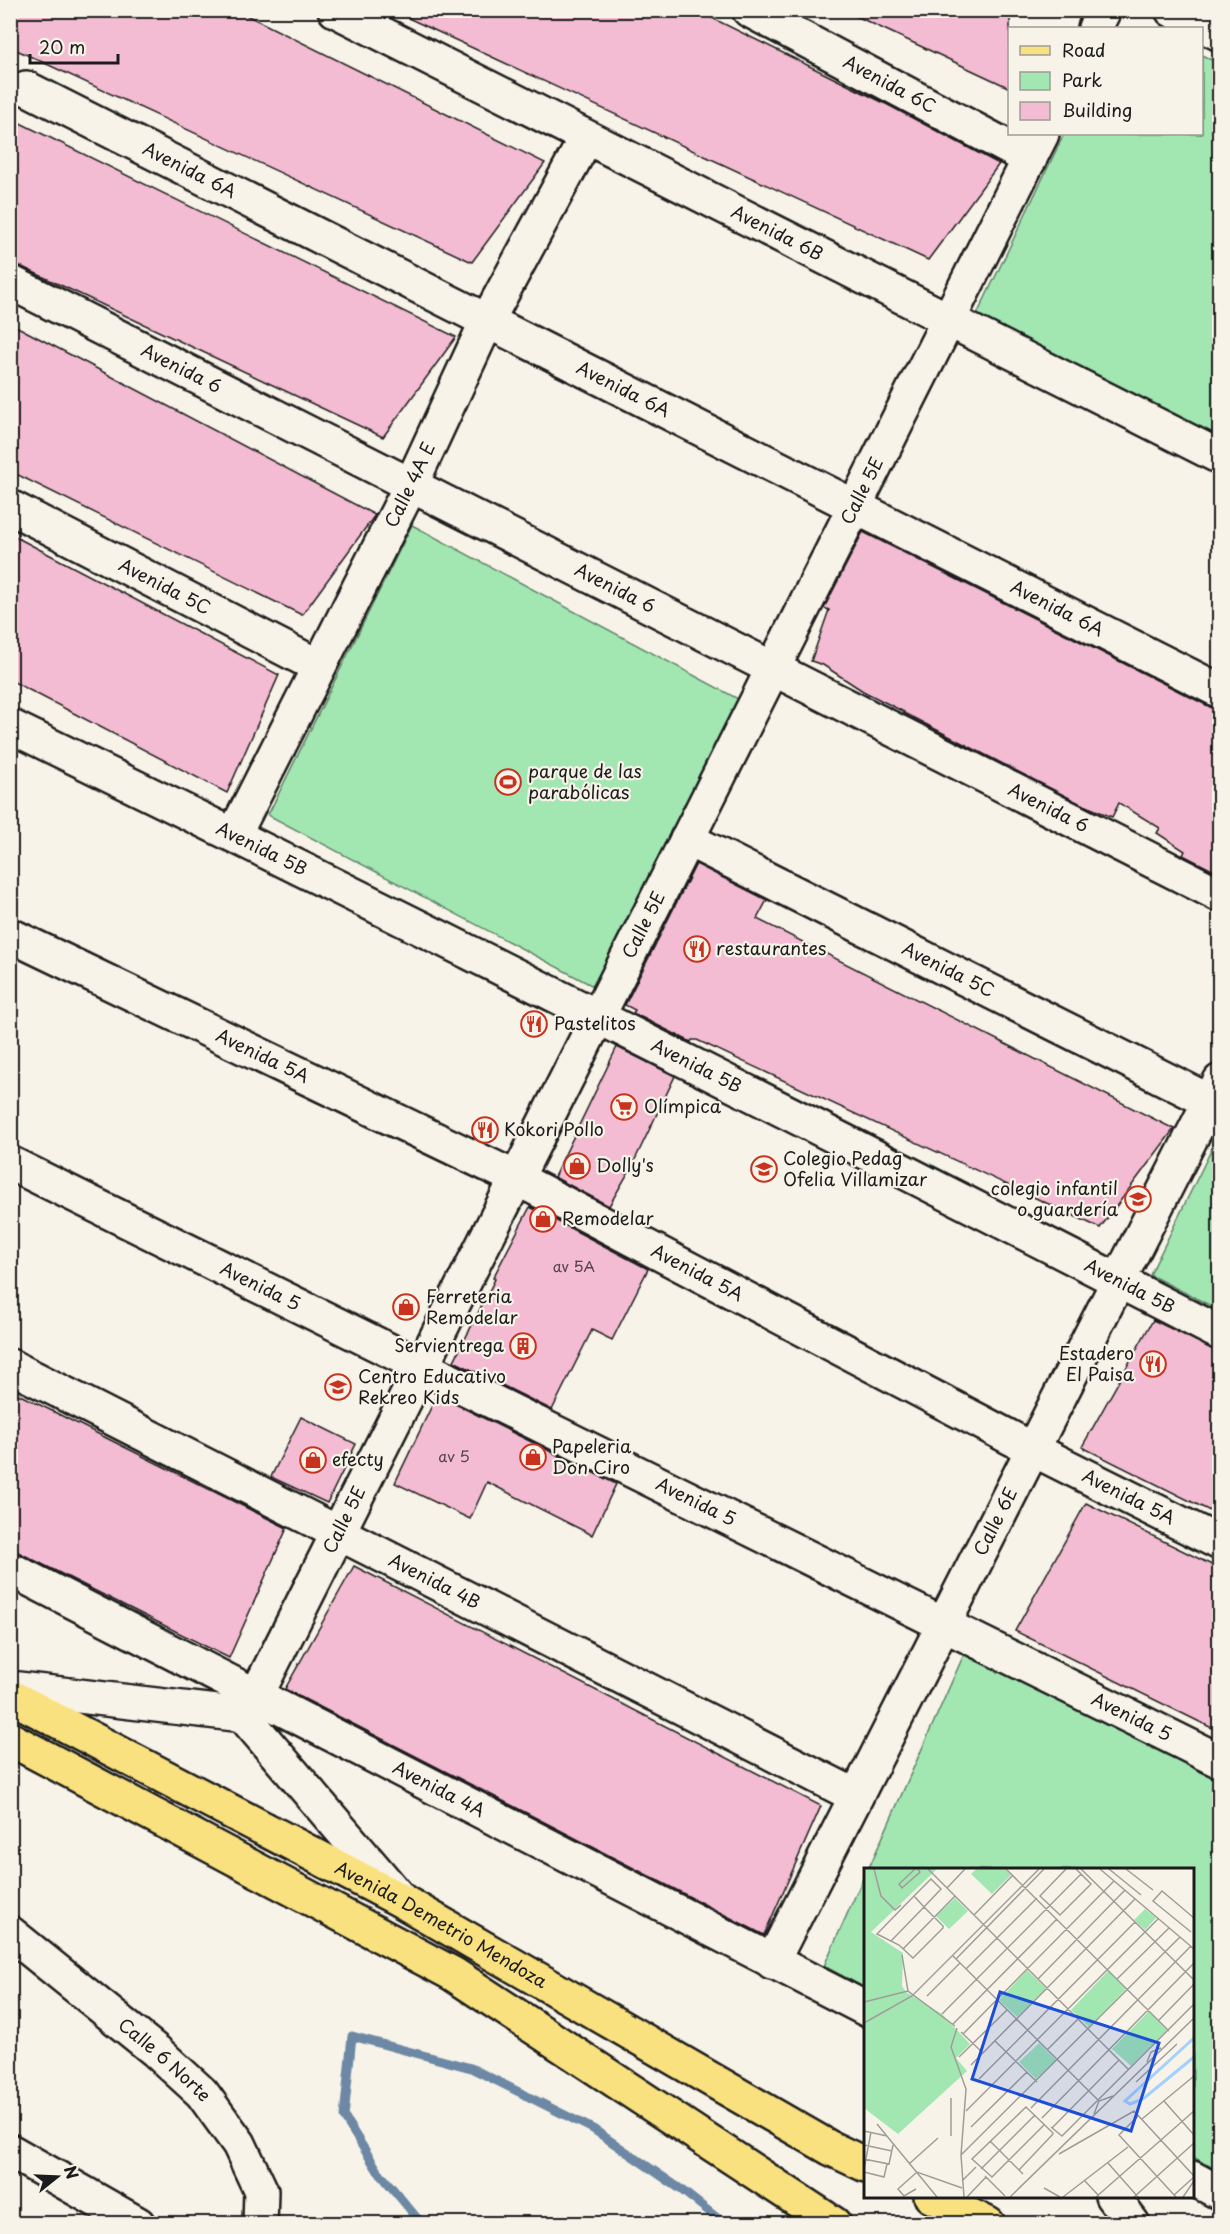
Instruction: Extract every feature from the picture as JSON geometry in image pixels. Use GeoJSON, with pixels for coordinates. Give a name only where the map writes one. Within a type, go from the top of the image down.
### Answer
{"type":"FeatureCollection","features":[{"type":"Feature","properties":{"kind":"main road","name":"Avenida Demetrio Mendoza"},"geometry":{"type":"LineString","coordinates":[[10,1696],[402,1901],[830,2148],[864,2164]]}},
{"type":"Feature","properties":{"kind":"main road","name":"Avenida Demetrio Mendoza"},"geometry":{"type":"LineString","coordinates":[[10,1739],[453,1974],[834,2223]]}},
{"type":"Feature","properties":{"kind":"main road"},"geometry":{"type":"LineString","coordinates":[[936,2198],[988,2223]]}},
{"type":"Feature","properties":{"kind":"street","name":"Avenida 6B"},"geometry":{"type":"LineString","coordinates":[[335,10],[379,20],[586,138],[1220,457]]}},
{"type":"Feature","properties":{"kind":"street","name":"Avenida 6C"},"geometry":{"type":"LineString","coordinates":[[749,10],[1008,133]]}},
{"type":"Feature","properties":{"kind":"street"},"geometry":{"type":"LineString","coordinates":[[1096,27],[1104,10]]}},
{"type":"Feature","properties":{"kind":"street"},"geometry":{"type":"LineString","coordinates":[[1172,10],[1220,34]]}},
{"type":"Feature","properties":{"kind":"street","name":"Avenida 6A"},"geometry":{"type":"LineString","coordinates":[[26,88],[1220,691]]}},
{"type":"Feature","properties":{"kind":"street","name":"Avenida 6C"},"geometry":{"type":"LineString","coordinates":[[1013,135],[1036,146]]}},
{"type":"Feature","properties":{"kind":"street","name":"Calle 4A E"},"geometry":{"type":"LineString","coordinates":[[234,835],[411,485],[487,321],[586,138]]}},
{"type":"Feature","properties":{"kind":"street","name":"Calle 5E"},"geometry":{"type":"LineString","coordinates":[[250,1705],[1036,146]]}},
{"type":"Feature","properties":{"kind":"street","name":"Avenida 6"},"geometry":{"type":"LineString","coordinates":[[10,282],[1220,895]]}},
{"type":"Feature","properties":{"kind":"street","name":"Avenida 5C"},"geometry":{"type":"LineString","coordinates":[[10,507],[318,666]]}},
{"type":"Feature","properties":{"kind":"street","name":"Avenida 5B"},"geometry":{"type":"LineString","coordinates":[[10,726],[598,1016],[1220,1334]]}},
{"type":"Feature","properties":{"kind":"street","name":"Avenida 5C"},"geometry":{"type":"LineString","coordinates":[[687,839],[1214,1091]]}},
{"type":"Feature","properties":{"kind":"street","name":"Avenida 5A"},"geometry":{"type":"LineString","coordinates":[[10,935],[516,1178],[1032,1449],[1220,1543]]}},
{"type":"Feature","properties":{"kind":"street","name":"Calle 6E"},"geometry":{"type":"LineString","coordinates":[[772,1962],[1214,1091]]}},
{"type":"Feature","properties":{"kind":"street","name":"Avenida 5"},"geometry":{"type":"LineString","coordinates":[[10,1163],[1220,1761]]}},
{"type":"Feature","properties":{"kind":"street","name":"Avenida 4B"},"geometry":{"type":"LineString","coordinates":[[10,1366],[856,1796]]}},
{"type":"Feature","properties":{"kind":"street","name":"Avenida 4A"},"geometry":{"type":"LineString","coordinates":[[10,1569],[250,1705],[864,2008]]}},
{"type":"Feature","properties":{"kind":"street"},"geometry":{"type":"LineString","coordinates":[[10,1688],[250,1705],[402,1901]]}},
{"type":"Feature","properties":{"kind":"street","name":"Calle 6 Norte"},"geometry":{"type":"LineString","coordinates":[[10,1933],[156,2052],[202,2093],[239,2144],[261,2191],[260,2223]]}},
{"type":"Feature","properties":{"kind":"street"},"geometry":{"type":"LineString","coordinates":[[830,2148],[864,2151]]}},
{"type":"Feature","properties":{"kind":"street"},"geometry":{"type":"LineString","coordinates":[[10,2151],[138,2223]]}},
{"type":"Feature","properties":{"kind":"street"},"geometry":{"type":"LineString","coordinates":[[1194,2179],[1220,2193]]}},
{"type":"Feature","properties":{"kind":"street"},"geometry":{"type":"LineString","coordinates":[[1114,2198],[1133,2223]]}},
{"type":"Feature","properties":{"kind":"green space"},"geometry":{"type":"Polygon","coordinates":[[[1203,56],[1219,64],[1219,451],[973,323],[1064,135],[1203,135],[1203,56]]]}},
{"type":"Feature","properties":{"kind":"green space"},"geometry":{"type":"Polygon","coordinates":[[[412,525],[742,701],[595,987],[268,815],[412,525]]]}},
{"type":"Feature","properties":{"kind":"green space"},"geometry":{"type":"Polygon","coordinates":[[[1219,1134],[1220,1310],[1150,1275],[1219,1134]]]}},
{"type":"Feature","properties":{"kind":"green space"},"geometry":{"type":"Polygon","coordinates":[[[965,1652],[1219,1777],[1219,2171],[1194,2158],[1194,1868],[869,1868],[965,1652]]]}},
{"type":"Feature","properties":{"kind":"green space"},"geometry":{"type":"Polygon","coordinates":[[[864,1876],[864,1987],[824,1966],[864,1876]]]}},
{"type":"Feature","properties":{"kind":"building"},"geometry":{"type":"Polygon","coordinates":[[[10,10],[236,10],[545,163],[472,262],[10,47],[10,10]]]}},
{"type":"Feature","properties":{"kind":"building"},"geometry":{"type":"Polygon","coordinates":[[[391,10],[696,10],[888,105],[999,164],[928,260],[391,10]]]}},
{"type":"Feature","properties":{"kind":"building"},"geometry":{"type":"Polygon","coordinates":[[[843,10],[1010,10],[1008,87],[843,10]]]}},
{"type":"Feature","properties":{"kind":"building"},"geometry":{"type":"Polygon","coordinates":[[[10,118],[456,337],[383,437],[10,263],[10,118]]]}},
{"type":"Feature","properties":{"kind":"building"},"geometry":{"type":"Polygon","coordinates":[[[10,323],[375,515],[302,615],[10,471],[10,323]]]}},
{"type":"Feature","properties":{"kind":"building"},"geometry":{"type":"Polygon","coordinates":[[[863,532],[1212,708],[1220,709],[1220,874],[1183,855],[1185,851],[1157,833],[1160,828],[1119,803],[1112,817],[1079,803],[904,713],[863,691],[823,665],[811,661],[829,610],[824,608],[863,532]]]}},
{"type":"Feature","properties":{"kind":"building"},"geometry":{"type":"Polygon","coordinates":[[[10,534],[279,675],[227,793],[10,680],[10,534]]]}},
{"type":"Feature","properties":{"kind":"building"},"geometry":{"type":"Polygon","coordinates":[[[696,864],[767,900],[757,919],[1174,1129],[1100,1228],[697,1040],[691,1042],[633,1013],[635,1010],[625,1005],[696,864]]]}},
{"type":"Feature","properties":{"kind":"building","name":"Olímpica"},"geometry":{"type":"Polygon","coordinates":[[[617,1047],[675,1076],[631,1168],[609,1206],[554,1177],[617,1047]]]}},
{"type":"Feature","properties":{"kind":"building"},"geometry":{"type":"Polygon","coordinates":[[[530,1207],[648,1269],[612,1340],[592,1330],[552,1410],[454,1361],[530,1207]]]}},
{"type":"Feature","properties":{"kind":"building"},"geometry":{"type":"Polygon","coordinates":[[[1153,1320],[1220,1352],[1220,1516],[1082,1447],[1153,1320]]]}},
{"type":"Feature","properties":{"kind":"building"},"geometry":{"type":"Polygon","coordinates":[[[10,1390],[287,1528],[229,1658],[10,1548],[10,1390]]]}},
{"type":"Feature","properties":{"kind":"building"},"geometry":{"type":"Polygon","coordinates":[[[437,1395],[616,1484],[592,1535],[487,1482],[470,1519],[395,1483],[437,1395]]]}},
{"type":"Feature","properties":{"kind":"building","name":"efecty"},"geometry":{"type":"Polygon","coordinates":[[[301,1417],[356,1444],[327,1503],[271,1477],[301,1417]]]}},
{"type":"Feature","properties":{"kind":"building"},"geometry":{"type":"Polygon","coordinates":[[[1086,1503],[1220,1569],[1220,1732],[1015,1631],[1086,1503]]]}},
{"type":"Feature","properties":{"kind":"building"},"geometry":{"type":"Polygon","coordinates":[[[354,1566],[821,1806],[764,1935],[285,1689],[354,1566]]]}},
{"type":"Feature","properties":{"kind":"waterway"},"geometry":{"type":"LineString","coordinates":[[422,2224],[378,2171],[344,2117],[352,2036],[471,2068],[593,2129],[679,2188],[725,2224]]}},
{"type":"Feature","properties":{"kind":"place","name":"parque de las parabólicas"},"geometry":{"type":"Point","coordinates":[508,782]}},
{"type":"Feature","properties":{"kind":"place","name":"restaurantes"},"geometry":{"type":"Point","coordinates":[697,949]}},
{"type":"Feature","properties":{"kind":"place","name":"Pastelitos"},"geometry":{"type":"Point","coordinates":[534,1024]}},
{"type":"Feature","properties":{"kind":"place","name":"Olímpica"},"geometry":{"type":"Point","coordinates":[624,1107]}},
{"type":"Feature","properties":{"kind":"place","name":"Kokori Pollo"},"geometry":{"type":"Point","coordinates":[485,1130]}},
{"type":"Feature","properties":{"kind":"place","name":"Dolly's"},"geometry":{"type":"Point","coordinates":[577,1166]}},
{"type":"Feature","properties":{"kind":"place","name":"Colegio Pedag Ofelia Villamizar"},"geometry":{"type":"Point","coordinates":[764,1169]}},
{"type":"Feature","properties":{"kind":"place","name":"colegio infantil o guardería"},"geometry":{"type":"Point","coordinates":[1138,1199]}},
{"type":"Feature","properties":{"kind":"place","name":"Remodelar"},"geometry":{"type":"Point","coordinates":[543,1219]}},
{"type":"Feature","properties":{"kind":"place","name":"Ferreteria Remodelar"},"geometry":{"type":"Point","coordinates":[406,1307]}},
{"type":"Feature","properties":{"kind":"place","name":"Servientrega"},"geometry":{"type":"Point","coordinates":[523,1346]}},
{"type":"Feature","properties":{"kind":"place","name":"Estadero El Paisa"},"geometry":{"type":"Point","coordinates":[1153,1364]}},
{"type":"Feature","properties":{"kind":"place","name":"Centro Educativo Rekreo Kids"},"geometry":{"type":"Point","coordinates":[338,1387]}},
{"type":"Feature","properties":{"kind":"place","name":"Papeleria Don Ciro"},"geometry":{"type":"Point","coordinates":[533,1457]}},
{"type":"Feature","properties":{"kind":"place","name":"efecty"},"geometry":{"type":"Point","coordinates":[313,1460]}}]}
